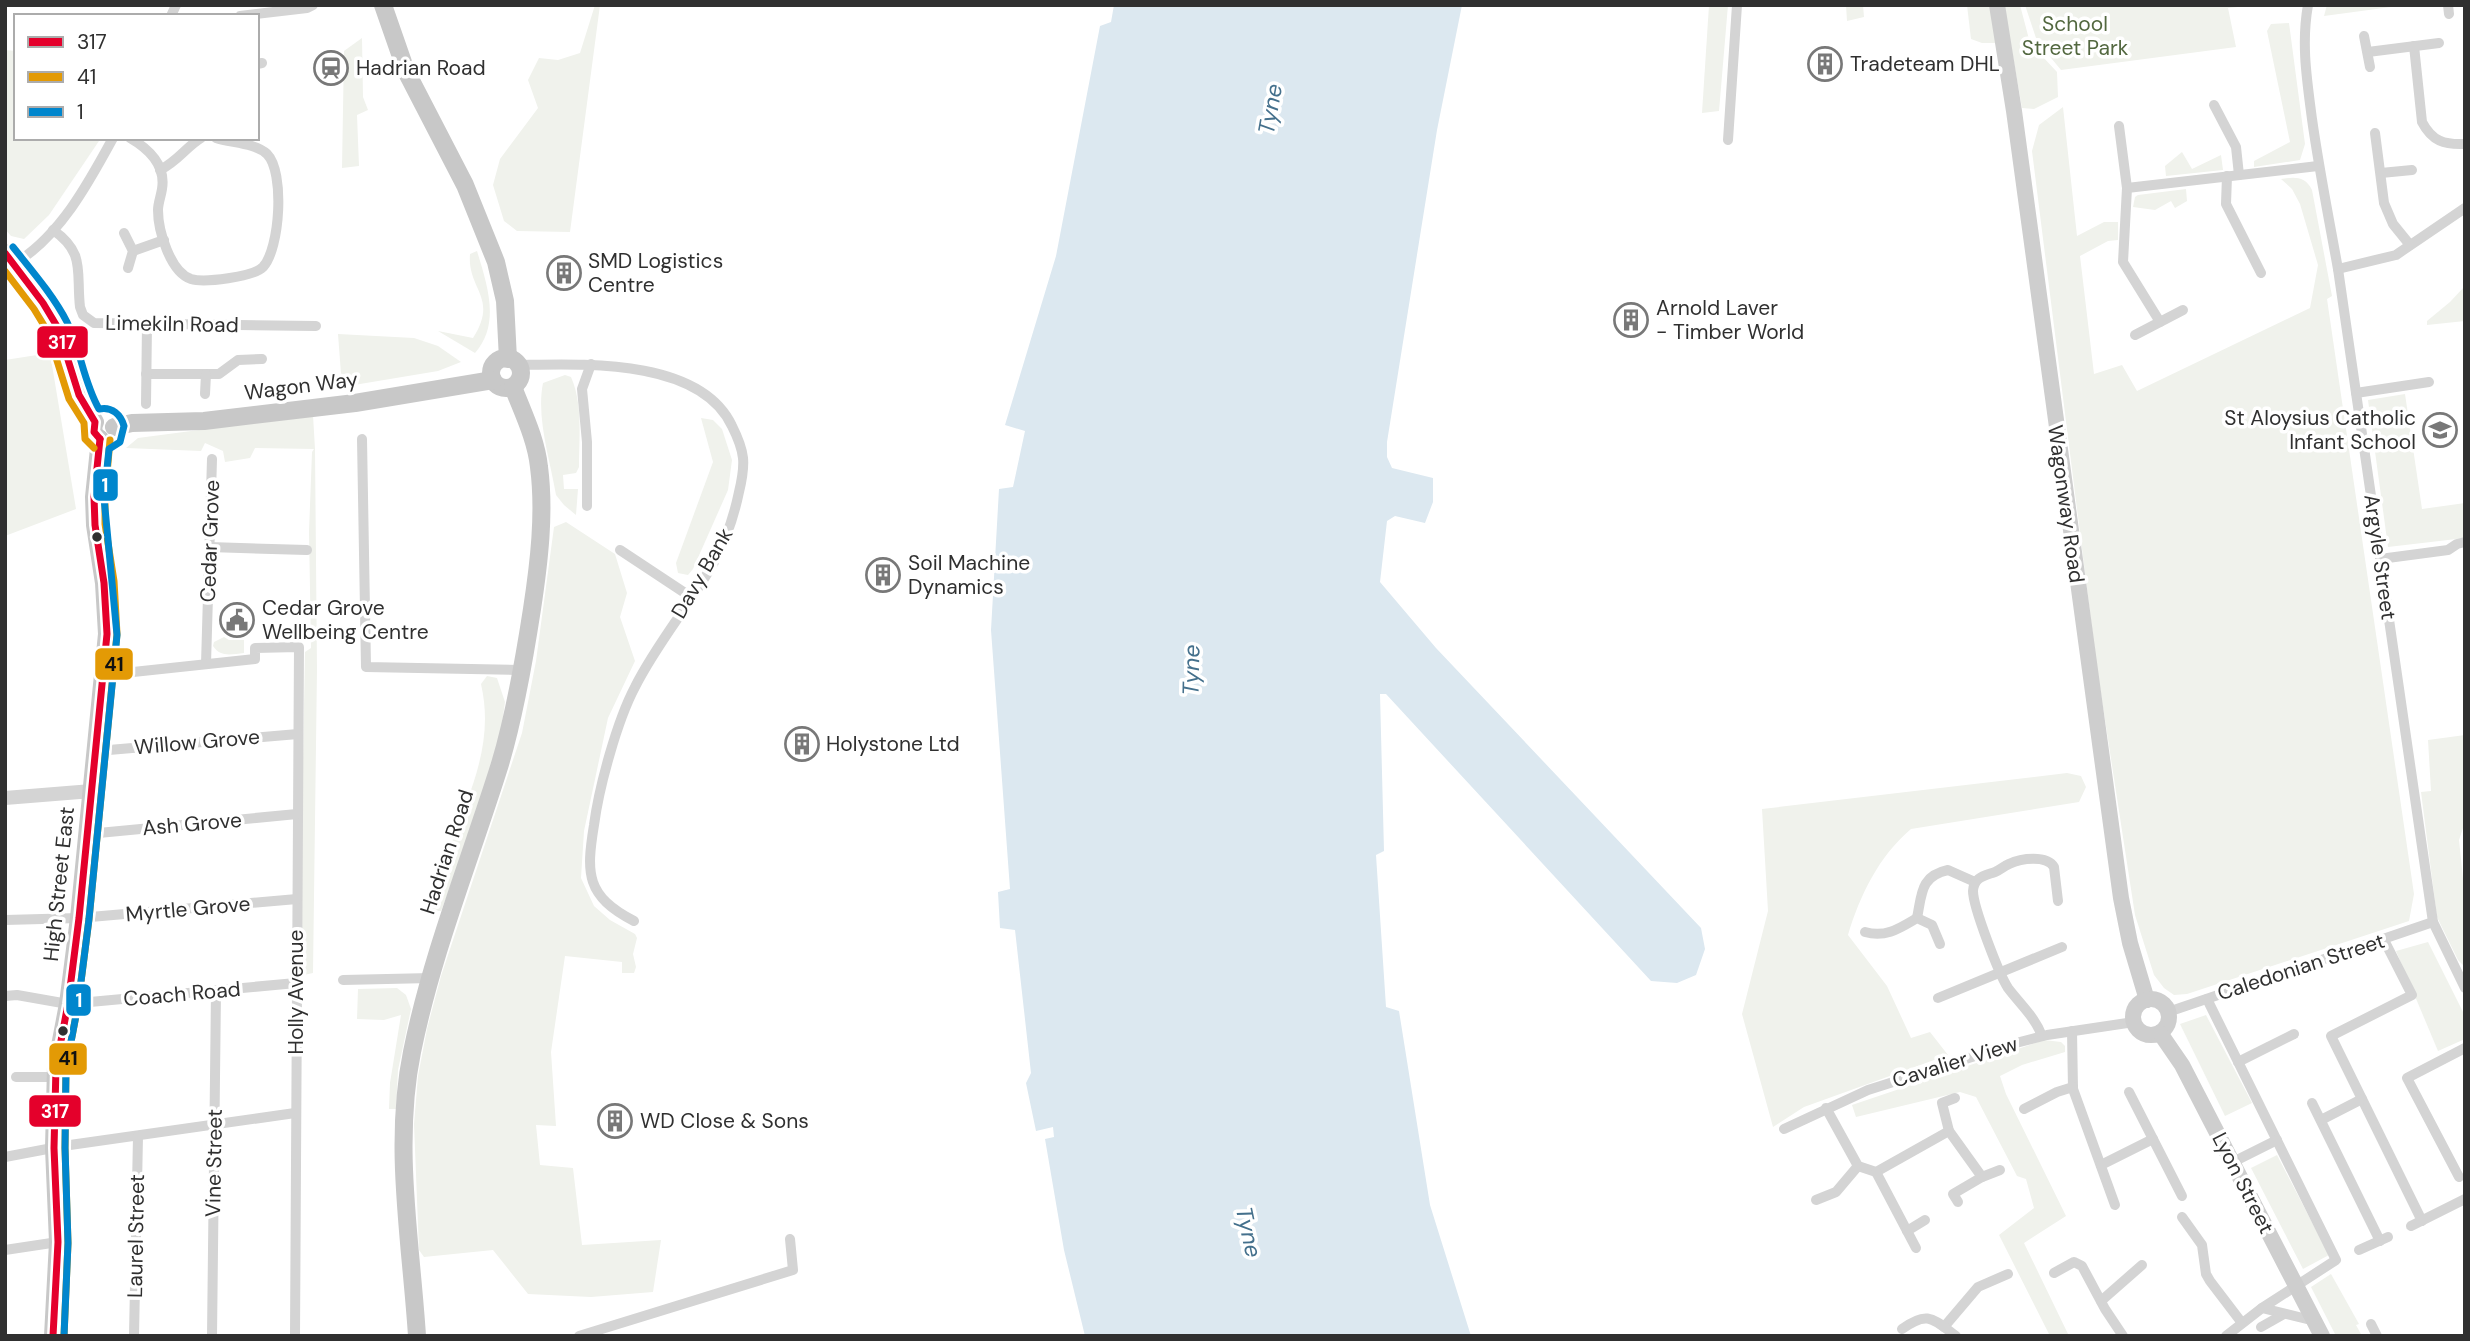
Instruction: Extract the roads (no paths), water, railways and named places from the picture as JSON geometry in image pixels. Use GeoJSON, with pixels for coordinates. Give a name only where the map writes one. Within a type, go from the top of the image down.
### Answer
{"type":"FeatureCollection","features":[{"type":"Feature","properties":{"kind":"main road"},"geometry":{"type":"LineString","coordinates":[[383,5],[406,71],[465,185],[496,262],[514,362],[521,375],[513,387],[499,387],[493,380],[493,366],[500,360],[514,362]]}},
{"type":"Feature","properties":{"kind":"main road","name":"Wagonway Road"},"geometry":{"type":"LineString","coordinates":[[1997,5],[2014,111],[2121,898],[2130,943],[2147,1000]]}},
{"type":"Feature","properties":{"kind":"main road"},"geometry":{"type":"LineString","coordinates":[[10,259],[58,328],[79,395],[103,429]]}},
{"type":"Feature","properties":{"kind":"main road","name":"Wagon Way"},"geometry":{"type":"LineString","coordinates":[[103,429],[132,423],[204,421],[355,402],[493,380]]}},
{"type":"Feature","properties":{"kind":"main road","name":"Hadrian Road"},"geometry":{"type":"LineString","coordinates":[[417,1336],[408,1238],[404,1118],[412,1051],[430,978],[501,761],[522,670],[535,588],[541,514],[539,467],[532,435],[513,387]]}},
{"type":"Feature","properties":{"kind":"main road","name":"High Street East"},"geometry":{"type":"LineString","coordinates":[[48,1335],[58,1242],[54,1148],[55,1076],[79,918],[105,675],[107,609],[94,497],[103,429]]}},
{"type":"Feature","properties":{"kind":"main road"},"geometry":{"type":"LineString","coordinates":[[2147,1000],[2161,1002],[2168,1012],[2168,1023],[2160,1033],[2143,1034],[2134,1022],[2136,1008],[2147,1000]]}},
{"type":"Feature","properties":{"kind":"main road","name":"Lyon Street"},"geometry":{"type":"LineString","coordinates":[[2160,1033],[2182,1065],[2319,1329]]}},
{"type":"Feature","properties":{"kind":"street"},"geometry":{"type":"LineString","coordinates":[[257,14],[313,5]]}},
{"type":"Feature","properties":{"kind":"street"},"geometry":{"type":"LineString","coordinates":[[1728,140],[1737,5]]}},
{"type":"Feature","properties":{"kind":"street","name":"Argyle Street"},"geometry":{"type":"LineString","coordinates":[[2308,5],[2304,44],[2318,166],[2338,269],[2433,922],[2464,984]]}},
{"type":"Feature","properties":{"kind":"street"},"geometry":{"type":"LineString","coordinates":[[2364,36],[2370,67]]}},
{"type":"Feature","properties":{"kind":"street"},"geometry":{"type":"LineString","coordinates":[[2368,52],[2439,43]]}},
{"type":"Feature","properties":{"kind":"street"},"geometry":{"type":"LineString","coordinates":[[2414,46],[2422,122],[2427,132],[2440,142],[2465,144]]}},
{"type":"Feature","properties":{"kind":"street"},"geometry":{"type":"LineString","coordinates":[[2214,105],[2236,147],[2227,204],[2260,273]]}},
{"type":"Feature","properties":{"kind":"street"},"geometry":{"type":"LineString","coordinates":[[2119,126],[2127,188],[2123,262],[2160,322]]}},
{"type":"Feature","properties":{"kind":"street"},"geometry":{"type":"LineString","coordinates":[[2375,133],[2384,203],[2393,224],[2410,245]]}},
{"type":"Feature","properties":{"kind":"street"},"geometry":{"type":"LineString","coordinates":[[10,259],[34,250],[53,230],[82,190],[112,140]]}},
{"type":"Feature","properties":{"kind":"street"},"geometry":{"type":"LineString","coordinates":[[133,140],[147,149],[160,170],[162,186],[158,212],[164,240],[175,268],[186,277],[198,281],[252,273],[263,267],[269,257],[277,216],[277,183],[274,166],[266,153],[223,140]]}},
{"type":"Feature","properties":{"kind":"street"},"geometry":{"type":"LineString","coordinates":[[160,170],[177,160],[198,140]]}},
{"type":"Feature","properties":{"kind":"street"},"geometry":{"type":"LineString","coordinates":[[2127,188],[2318,166]]}},
{"type":"Feature","properties":{"kind":"street"},"geometry":{"type":"LineString","coordinates":[[2381,173],[2412,170]]}},
{"type":"Feature","properties":{"kind":"street"},"geometry":{"type":"LineString","coordinates":[[2338,269],[2396,255],[2465,208]]}},
{"type":"Feature","properties":{"kind":"street","name":"Limekiln Road"},"geometry":{"type":"LineString","coordinates":[[53,230],[66,240],[74,251],[80,307],[87,319],[99,324],[316,326]]}},
{"type":"Feature","properties":{"kind":"street"},"geometry":{"type":"LineString","coordinates":[[124,233],[133,251],[128,268]]}},
{"type":"Feature","properties":{"kind":"street"},"geometry":{"type":"LineString","coordinates":[[133,251],[164,240]]}},
{"type":"Feature","properties":{"kind":"street"},"geometry":{"type":"LineString","coordinates":[[2134,335],[2183,310]]}},
{"type":"Feature","properties":{"kind":"street"},"geometry":{"type":"LineString","coordinates":[[146,404],[147,324]]}},
{"type":"Feature","properties":{"kind":"street"},"geometry":{"type":"LineString","coordinates":[[146,374],[219,374],[238,360],[262,359]]}},
{"type":"Feature","properties":{"kind":"street","name":"Davy Bank"},"geometry":{"type":"LineString","coordinates":[[514,362],[592,364],[641,370],[674,379],[712,398],[727,415],[744,452],[744,471],[733,520],[715,560],[655,650],[633,690],[596,808],[589,857],[592,883],[615,911],[634,921]]}},
{"type":"Feature","properties":{"kind":"street"},"geometry":{"type":"LineString","coordinates":[[587,506],[587,442],[582,389],[592,364]]}},
{"type":"Feature","properties":{"kind":"street"},"geometry":{"type":"LineString","coordinates":[[205,394],[206,374]]}},
{"type":"Feature","properties":{"kind":"street"},"geometry":{"type":"LineString","coordinates":[[2356,393],[2429,382]]}},
{"type":"Feature","properties":{"kind":"street"},"geometry":{"type":"LineString","coordinates":[[362,439],[366,667],[522,670]]}},
{"type":"Feature","properties":{"kind":"street","name":"Cedar Grove"},"geometry":{"type":"LineString","coordinates":[[206,664],[212,459]]}},
{"type":"Feature","properties":{"kind":"street"},"geometry":{"type":"LineString","coordinates":[[574,481],[587,481]]}},
{"type":"Feature","properties":{"kind":"street"},"geometry":{"type":"LineString","coordinates":[[2380,559],[2448,550],[2465,542]]}},
{"type":"Feature","properties":{"kind":"street"},"geometry":{"type":"LineString","coordinates":[[209,547],[307,550]]}},
{"type":"Feature","properties":{"kind":"street"},"geometry":{"type":"LineString","coordinates":[[620,550],[691,597]]}},
{"type":"Feature","properties":{"kind":"street","name":"Holly Avenue"},"geometry":{"type":"LineString","coordinates":[[206,664],[255,659],[255,648],[299,647],[295,1336]]}},
{"type":"Feature","properties":{"kind":"street"},"geometry":{"type":"LineString","coordinates":[[105,675],[206,664]]}},
{"type":"Feature","properties":{"kind":"street","name":"Willow Grove"},"geometry":{"type":"LineString","coordinates":[[97,751],[298,734]]}},
{"type":"Feature","properties":{"kind":"street"},"geometry":{"type":"LineString","coordinates":[[5,797],[92,791]]}},
{"type":"Feature","properties":{"kind":"street","name":"Ash Grove"},"geometry":{"type":"LineString","coordinates":[[88,834],[297,814]]}},
{"type":"Feature","properties":{"kind":"street"},"geometry":{"type":"LineString","coordinates":[[2042,1036],[2034,1020],[2001,974],[1973,893],[1975,883],[1981,877],[2008,864],[2043,859],[2054,867],[2058,901]]}},
{"type":"Feature","properties":{"kind":"street"},"geometry":{"type":"LineString","coordinates":[[1865,932],[1881,935],[1917,918],[1924,884],[1932,876],[1948,870],[1975,883]]}},
{"type":"Feature","properties":{"kind":"street","name":"Myrtle Grove"},"geometry":{"type":"LineString","coordinates":[[5,920],[79,918],[297,899]]}},
{"type":"Feature","properties":{"kind":"street"},"geometry":{"type":"LineString","coordinates":[[1917,918],[1932,925],[1940,944]]}},
{"type":"Feature","properties":{"kind":"street","name":"Caledonian Street"},"geometry":{"type":"LineString","coordinates":[[2168,1012],[2433,922]]}},
{"type":"Feature","properties":{"kind":"street"},"geometry":{"type":"LineString","coordinates":[[2384,940],[2412,995],[2331,1035],[2417,1223],[2464,1200]]}},
{"type":"Feature","properties":{"kind":"street"},"geometry":{"type":"LineString","coordinates":[[1938,998],[2062,947]]}},
{"type":"Feature","properties":{"kind":"street"},"geometry":{"type":"LineString","coordinates":[[343,980],[430,978]]}},
{"type":"Feature","properties":{"kind":"street","name":"Coach Road"},"geometry":{"type":"LineString","coordinates":[[5,996],[18,995],[68,1004],[296,983]]}},
{"type":"Feature","properties":{"kind":"street","name":"Vine Street"},"geometry":{"type":"LineString","coordinates":[[212,1336],[216,991]]}},
{"type":"Feature","properties":{"kind":"street"},"geometry":{"type":"LineString","coordinates":[[2207,999],[2336,1260],[2257,1311],[2227,1336]]}},
{"type":"Feature","properties":{"kind":"street","name":"Cavalier View"},"geometry":{"type":"LineString","coordinates":[[1784,1129],[1868,1090],[2042,1036],[2134,1022]]}},
{"type":"Feature","properties":{"kind":"street"},"geometry":{"type":"LineString","coordinates":[[2073,1031],[2073,1087],[2115,1205]]}},
{"type":"Feature","properties":{"kind":"street"},"geometry":{"type":"LineString","coordinates":[[2238,1062],[2294,1034]]}},
{"type":"Feature","properties":{"kind":"street"},"geometry":{"type":"LineString","coordinates":[[2459,1177],[2407,1077],[2465,1048]]}},
{"type":"Feature","properties":{"kind":"street"},"geometry":{"type":"LineString","coordinates":[[16,1077],[55,1076]]}},
{"type":"Feature","properties":{"kind":"street"},"geometry":{"type":"LineString","coordinates":[[2024,1109],[2073,1087]]}},
{"type":"Feature","properties":{"kind":"street"},"geometry":{"type":"LineString","coordinates":[[2129,1091],[2182,1196]]}},
{"type":"Feature","properties":{"kind":"street"},"geometry":{"type":"LineString","coordinates":[[1955,1098],[1941,1103],[1949,1130],[1982,1177]]}},
{"type":"Feature","properties":{"kind":"street"},"geometry":{"type":"LineString","coordinates":[[2321,1120],[2362,1099]]}},
{"type":"Feature","properties":{"kind":"street"},"geometry":{"type":"LineString","coordinates":[[2312,1103],[2384,1239],[2359,1250]]}},
{"type":"Feature","properties":{"kind":"street"},"geometry":{"type":"LineString","coordinates":[[1826,1108],[1858,1166],[1877,1172],[1916,1248]]}},
{"type":"Feature","properties":{"kind":"street"},"geometry":{"type":"LineString","coordinates":[[5,1157],[296,1113]]}},
{"type":"Feature","properties":{"kind":"street"},"geometry":{"type":"LineString","coordinates":[[1877,1172],[1949,1130]]}},
{"type":"Feature","properties":{"kind":"street","name":"Laurel Street"},"geometry":{"type":"LineString","coordinates":[[134,1336],[138,1136]]}},
{"type":"Feature","properties":{"kind":"street"},"geometry":{"type":"LineString","coordinates":[[2101,1165],[2153,1139]]}},
{"type":"Feature","properties":{"kind":"street"},"geometry":{"type":"LineString","coordinates":[[2232,1162],[2277,1140]]}},
{"type":"Feature","properties":{"kind":"street"},"geometry":{"type":"LineString","coordinates":[[1816,1200],[1836,1192],[1858,1166]]}},
{"type":"Feature","properties":{"kind":"street"},"geometry":{"type":"LineString","coordinates":[[1958,1202],[1953,1194],[2000,1170]]}},
{"type":"Feature","properties":{"kind":"street"},"geometry":{"type":"LineString","coordinates":[[2182,1217],[2199,1239],[2206,1274],[2242,1323]]}},
{"type":"Feature","properties":{"kind":"street"},"geometry":{"type":"LineString","coordinates":[[1907,1231],[1925,1220]]}},
{"type":"Feature","properties":{"kind":"street"},"geometry":{"type":"LineString","coordinates":[[579,1336],[793,1270],[790,1239]]}},
{"type":"Feature","properties":{"kind":"street"},"geometry":{"type":"LineString","coordinates":[[5,1250],[58,1242]]}},
{"type":"Feature","properties":{"kind":"street"},"geometry":{"type":"LineString","coordinates":[[2054,1273],[2070,1263],[2079,1263],[2123,1336]]}},
{"type":"Feature","properties":{"kind":"street"},"geometry":{"type":"LineString","coordinates":[[2101,1301],[2142,1265]]}},
{"type":"Feature","properties":{"kind":"street"},"geometry":{"type":"LineString","coordinates":[[1944,1327],[1978,1287],[2008,1274]]}},
{"type":"Feature","properties":{"kind":"street"},"geometry":{"type":"LineString","coordinates":[[2257,1311],[2284,1314],[2319,1329]]}},
{"type":"Feature","properties":{"kind":"street"},"geometry":{"type":"LineString","coordinates":[[2257,1311],[2263,1331],[2284,1314]]}},
{"type":"Feature","properties":{"kind":"street"},"geometry":{"type":"LineString","coordinates":[[1902,1329],[1920,1317],[1934,1320],[1956,1336]]}},
{"type":"Feature","properties":{"kind":"street"},"geometry":{"type":"LineString","coordinates":[[2371,1324],[2377,1336]]}},
{"type":"Feature","properties":{"kind":"water","name":"Tyne"},"geometry":{"type":"Polygon","coordinates":[[[1114,5],[1462,5],[1437,130],[1387,442],[1387,457],[1392,468],[1433,478],[1433,502],[1425,523],[1395,516],[1387,521],[1380,582],[1436,648],[1701,928],[1705,949],[1696,975],[1677,983],[1651,981],[1386,694],[1380,694],[1384,851],[1376,855],[1386,1007],[1399,1011],[1430,1205],[1471,1336],[1085,1336],[1064,1250],[1045,1139],[1054,1137],[1053,1127],[1036,1131],[1026,1083],[1031,1073],[1015,930],[1000,928],[998,892],[1010,889],[991,630],[999,489],[1013,487],[1025,431],[1005,425],[1056,256],[1100,26],[1111,22],[1114,5]]]}},
{"type":"Feature","properties":{"kind":"place","name":"Tradeteam DHL"},"geometry":{"type":"Point","coordinates":[1825,64]}},
{"type":"Feature","properties":{"kind":"place","name":"Hadrian Road"},"geometry":{"type":"Point","coordinates":[331,68]}},
{"type":"Feature","properties":{"kind":"place","name":"SMD Logistics Centre"},"geometry":{"type":"Point","coordinates":[564,273]}},
{"type":"Feature","properties":{"kind":"place","name":"Arnold Laver - Timber World"},"geometry":{"type":"Point","coordinates":[1631,320]}},
{"type":"Feature","properties":{"kind":"place","name":"St Aloysius Catholic Infant School"},"geometry":{"type":"Point","coordinates":[2440,430]}},
{"type":"Feature","properties":{"kind":"place","name":"Soil Machine Dynamics"},"geometry":{"type":"Point","coordinates":[883,575]}},
{"type":"Feature","properties":{"kind":"place","name":"Cedar Grove Wellbeing Centre"},"geometry":{"type":"Point","coordinates":[237,620]}},
{"type":"Feature","properties":{"kind":"place","name":"Holystone Ltd"},"geometry":{"type":"Point","coordinates":[802,744]}},
{"type":"Feature","properties":{"kind":"place","name":"WD Close & Sons"},"geometry":{"type":"Point","coordinates":[615,1121]}},
{"type":"Feature","properties":{"kind":"park label","name":"School Street Park"},"geometry":{"type":"Point","coordinates":[2075,36]}}]}
